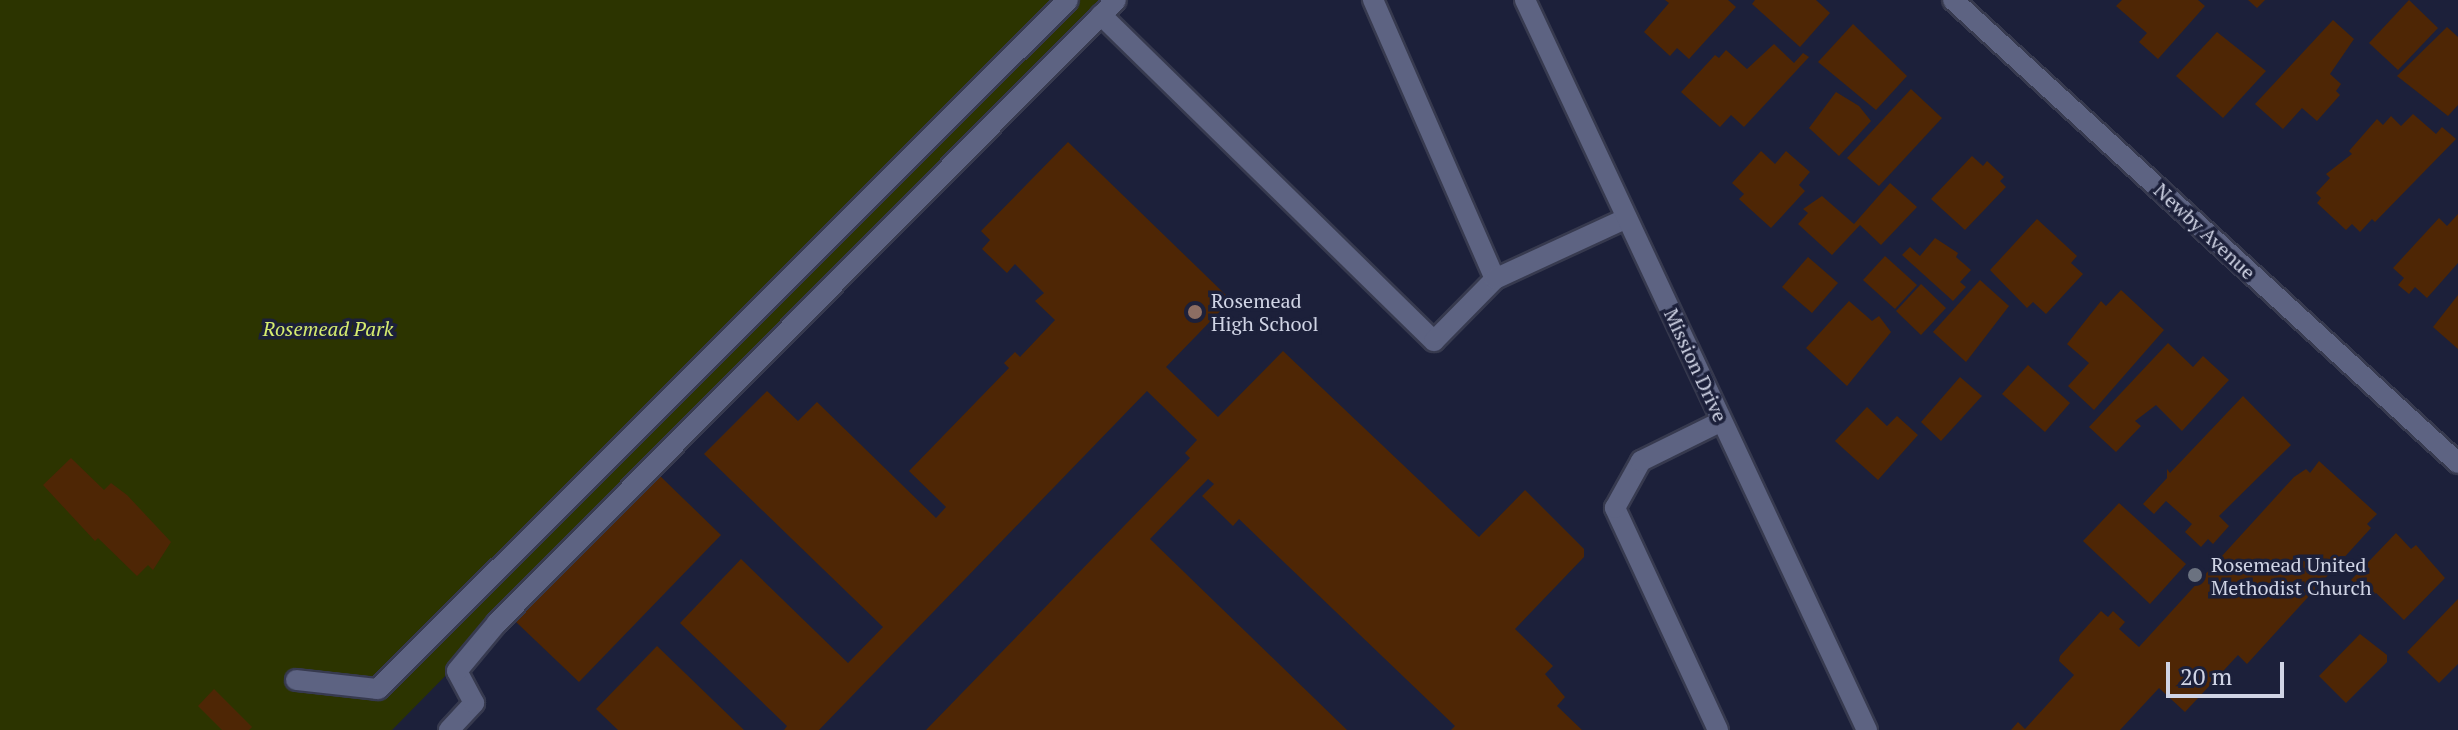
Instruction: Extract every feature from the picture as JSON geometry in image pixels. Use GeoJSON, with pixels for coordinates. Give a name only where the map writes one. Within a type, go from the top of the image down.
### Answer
{"type":"FeatureCollection","features":[{"type":"Feature","properties":{"kind":"main road"},"geometry":{"type":"LineString","coordinates":[[296,680],[378,689],[1068,0]]}},
{"type":"Feature","properties":{"kind":"main road"},"geometry":{"type":"LineString","coordinates":[[449,730],[474,703],[457,671],[497,623],[1116,0]]}},
{"type":"Feature","properties":{"kind":"main road"},"geometry":{"type":"LineString","coordinates":[[1373,0],[1495,279]]}},
{"type":"Feature","properties":{"kind":"main road","name":"Mission Drive"},"geometry":{"type":"LineString","coordinates":[[1525,0],[1867,730]]}},
{"type":"Feature","properties":{"kind":"main road","name":"Newby Avenue"},"geometry":{"type":"LineString","coordinates":[[1953,0],[2458,463]]}},
{"type":"Feature","properties":{"kind":"main road"},"geometry":{"type":"LineString","coordinates":[[1101,15],[1434,341],[1495,279],[1627,218]]}},
{"type":"Feature","properties":{"kind":"main road"},"geometry":{"type":"LineString","coordinates":[[1718,730],[1615,508],[1641,461],[1722,421]]}},
{"type":"Feature","properties":{"kind":"green space","name":"Rosemead Park"},"geometry":{"type":"Polygon","coordinates":[[[0,0],[1111,0],[392,730],[0,730],[0,0]]]}},
{"type":"Feature","properties":{"kind":"building"},"geometry":{"type":"Polygon","coordinates":[[[1665,0],[1728,0],[1736,7],[1689,59],[1677,48],[1670,56],[1644,32],[1669,3],[1665,0]]]}},
{"type":"Feature","properties":{"kind":"building"},"geometry":{"type":"Polygon","coordinates":[[[1755,0],[1816,0],[1830,13],[1800,47],[1752,4],[1755,0]]]}},
{"type":"Feature","properties":{"kind":"building"},"geometry":{"type":"Polygon","coordinates":[[[2122,0],[2198,0],[2205,6],[2158,59],[2139,42],[2147,33],[2116,6],[2122,0]]]}},
{"type":"Feature","properties":{"kind":"building"},"geometry":{"type":"Polygon","coordinates":[[[2248,0],[2265,0],[2257,8],[2248,0]]]}},
{"type":"Feature","properties":{"kind":"building"},"geometry":{"type":"Polygon","coordinates":[[[2409,0],[2438,28],[2398,70],[2369,43],[2409,0]]]}},
{"type":"Feature","properties":{"kind":"building"},"geometry":{"type":"Polygon","coordinates":[[[2333,20],[2354,39],[2330,74],[2341,84],[2336,91],[2340,95],[2317,121],[2302,108],[2283,129],[2255,104],[2333,20]]]}},
{"type":"Feature","properties":{"kind":"building"},"geometry":{"type":"Polygon","coordinates":[[[1853,24],[1907,76],[1876,110],[1818,62],[1853,24]]]}},
{"type":"Feature","properties":{"kind":"building"},"geometry":{"type":"Polygon","coordinates":[[[2447,27],[2458,37],[2458,105],[2448,116],[2397,76],[2447,27]]]}},
{"type":"Feature","properties":{"kind":"building"},"geometry":{"type":"Polygon","coordinates":[[[2217,32],[2266,71],[2223,118],[2176,76],[2217,32]]]}},
{"type":"Feature","properties":{"kind":"building"},"geometry":{"type":"Polygon","coordinates":[[[1774,44],[1794,63],[1803,53],[1809,57],[1744,127],[1731,115],[1720,127],[1681,92],[1715,55],[1719,58],[1726,50],[1747,69],[1774,44]]]}},
{"type":"Feature","properties":{"kind":"building"},"geometry":{"type":"Polygon","coordinates":[[[1911,89],[1942,118],[1879,186],[1847,158],[1911,89]]]}},
{"type":"Feature","properties":{"kind":"building"},"geometry":{"type":"Polygon","coordinates":[[[1836,92],[1859,106],[1871,121],[1839,156],[1809,128],[1836,92]]]}},
{"type":"Feature","properties":{"kind":"building"},"geometry":{"type":"Polygon","coordinates":[[[2413,114],[2436,134],[2442,127],[2456,139],[2375,222],[2372,219],[2360,232],[2352,224],[2346,230],[2317,203],[2321,198],[2316,193],[2330,178],[2326,174],[2352,154],[2349,151],[2377,119],[2383,125],[2391,116],[2401,126],[2413,114]]]}},
{"type":"Feature","properties":{"kind":"building"},"geometry":{"type":"Polygon","coordinates":[[[1068,142],[1231,300],[1166,367],[1218,417],[1283,351],[1479,537],[1525,490],[1584,549],[1584,557],[1515,629],[1553,666],[1545,674],[1565,697],[1557,706],[1582,730],[1451,730],[1455,726],[1239,519],[1233,526],[1202,496],[1214,484],[1208,479],[1150,539],[1347,730],[926,730],[1190,458],[1185,453],[1197,440],[1147,391],[819,730],[784,730],[787,726],[680,623],[741,559],[848,663],[883,627],[704,454],[767,391],[798,421],[817,402],[936,518],[946,507],[909,471],[1009,368],[1004,363],[1015,352],[1020,357],[1055,320],[1035,301],[1044,293],[1015,264],[1007,273],[982,249],[990,240],[981,231],[1068,142]]]}},
{"type":"Feature","properties":{"kind":"building"},"geometry":{"type":"Polygon","coordinates":[[[1761,151],[1775,164],[1786,151],[1810,172],[1799,185],[1805,191],[1771,228],[1739,199],[1744,194],[1732,183],[1761,151]]]}},
{"type":"Feature","properties":{"kind":"building"},"geometry":{"type":"Polygon","coordinates":[[[1972,156],[1983,166],[1987,161],[2004,177],[2000,181],[2006,187],[1965,230],[1931,199],[1972,156]]]}},
{"type":"Feature","properties":{"kind":"building"},"geometry":{"type":"Polygon","coordinates":[[[1890,183],[1917,207],[1881,245],[1860,225],[1832,255],[1798,224],[1808,213],[1803,209],[1822,196],[1854,224],[1890,183]]]}},
{"type":"Feature","properties":{"kind":"building"},"geometry":{"type":"Polygon","coordinates":[[[2458,214],[2458,263],[2427,298],[2415,287],[2409,294],[2398,285],[2404,278],[2393,268],[2439,218],[2447,226],[2458,214]]]}},
{"type":"Feature","properties":{"kind":"building"},"geometry":{"type":"Polygon","coordinates":[[[2037,219],[2077,256],[2071,263],[2083,274],[2046,314],[2033,302],[2027,308],[1990,270],[2037,219]]]}},
{"type":"Feature","properties":{"kind":"building"},"geometry":{"type":"Polygon","coordinates":[[[1935,238],[1958,253],[1956,257],[1971,270],[1960,282],[1966,287],[1953,301],[1902,255],[1910,247],[1920,256],[1935,238]]]}},
{"type":"Feature","properties":{"kind":"building"},"geometry":{"type":"Polygon","coordinates":[[[1885,256],[1917,285],[1895,309],[1863,280],[1885,256]]]}},
{"type":"Feature","properties":{"kind":"building"},"geometry":{"type":"Polygon","coordinates":[[[1808,257],[1838,283],[1812,313],[1782,287],[1808,257]]]}},
{"type":"Feature","properties":{"kind":"building"},"geometry":{"type":"Polygon","coordinates":[[[1980,280],[2009,306],[1966,362],[1933,332],[1980,280]]]}},
{"type":"Feature","properties":{"kind":"building"},"geometry":{"type":"Polygon","coordinates":[[[1921,284],[1946,308],[1921,335],[1896,311],[1921,284]]]}},
{"type":"Feature","properties":{"kind":"building"},"geometry":{"type":"Polygon","coordinates":[[[2121,290],[2164,330],[2094,410],[2068,386],[2089,363],[2067,344],[2101,301],[2106,306],[2121,290]]]}},
{"type":"Feature","properties":{"kind":"building"},"geometry":{"type":"Polygon","coordinates":[[[2458,295],[2458,349],[2433,327],[2458,295]]]}},
{"type":"Feature","properties":{"kind":"building"},"geometry":{"type":"Polygon","coordinates":[[[1849,301],[1872,321],[1879,316],[1891,332],[1847,386],[1806,348],[1849,301]]]}},
{"type":"Feature","properties":{"kind":"building"},"geometry":{"type":"Polygon","coordinates":[[[2168,343],[2193,367],[2203,356],[2229,380],[2182,431],[2156,405],[2135,421],[2141,426],[2116,452],[2089,427],[2168,343]]]}},
{"type":"Feature","properties":{"kind":"building"},"geometry":{"type":"Polygon","coordinates":[[[2028,365],[2070,403],[2045,432],[2002,394],[2028,365]]]}},
{"type":"Feature","properties":{"kind":"building"},"geometry":{"type":"Polygon","coordinates":[[[1960,377],[1982,396],[1941,441],[1921,422],[1960,377]]]}},
{"type":"Feature","properties":{"kind":"building"},"geometry":{"type":"Polygon","coordinates":[[[2243,396],[2291,445],[2219,516],[2229,526],[2213,544],[2208,539],[2201,547],[2185,532],[2192,524],[2166,501],[2154,514],[2143,504],[2167,478],[2167,469],[2170,473],[2243,396]]]}},
{"type":"Feature","properties":{"kind":"building"},"geometry":{"type":"Polygon","coordinates":[[[1867,407],[1887,426],[1897,416],[1918,435],[1878,480],[1835,441],[1867,407]]]}},
{"type":"Feature","properties":{"kind":"building"},"geometry":{"type":"Polygon","coordinates":[[[71,458],[104,490],[111,483],[127,495],[171,542],[153,570],[148,565],[137,576],[98,538],[95,541],[43,485],[71,458]]]}},
{"type":"Feature","properties":{"kind":"building"},"geometry":{"type":"Polygon","coordinates":[[[2319,461],[2377,514],[2367,524],[2371,528],[2247,664],[2238,655],[2185,712],[2159,688],[2120,730],[2011,730],[2018,722],[2025,729],[2074,675],[2059,661],[2060,656],[2101,611],[2108,617],[2113,611],[2125,622],[2119,629],[2139,647],[2294,477],[2306,469],[2310,473],[2319,461]]]}},
{"type":"Feature","properties":{"kind":"building"},"geometry":{"type":"Polygon","coordinates":[[[658,474],[721,535],[579,682],[515,621],[658,474]]]}},
{"type":"Feature","properties":{"kind":"building"},"geometry":{"type":"Polygon","coordinates":[[[2119,503],[2186,564],[2150,604],[2083,541],[2119,503]]]}},
{"type":"Feature","properties":{"kind":"building"},"geometry":{"type":"Polygon","coordinates":[[[2396,533],[2411,549],[2416,545],[2445,578],[2404,620],[2376,593],[2370,598],[2351,580],[2396,533]]]}},
{"type":"Feature","properties":{"kind":"building"},"geometry":{"type":"Polygon","coordinates":[[[2458,599],[2458,664],[2439,683],[2407,652],[2458,599]]]}},
{"type":"Feature","properties":{"kind":"building"},"geometry":{"type":"Polygon","coordinates":[[[2360,634],[2387,655],[2387,662],[2346,703],[2319,676],[2360,634]]]}},
{"type":"Feature","properties":{"kind":"building"},"geometry":{"type":"Polygon","coordinates":[[[657,646],[744,730],[618,730],[596,709],[657,646]]]}},
{"type":"Feature","properties":{"kind":"building"},"geometry":{"type":"Polygon","coordinates":[[[214,689],[252,727],[249,730],[222,730],[198,706],[214,689]]]}},
{"type":"Feature","properties":{"kind":"place","name":"Rosemead High School"},"geometry":{"type":"Point","coordinates":[1195,312]}},
{"type":"Feature","properties":{"kind":"place","name":"Rosemead United Methodist Church"},"geometry":{"type":"Point","coordinates":[2195,575]}}]}
